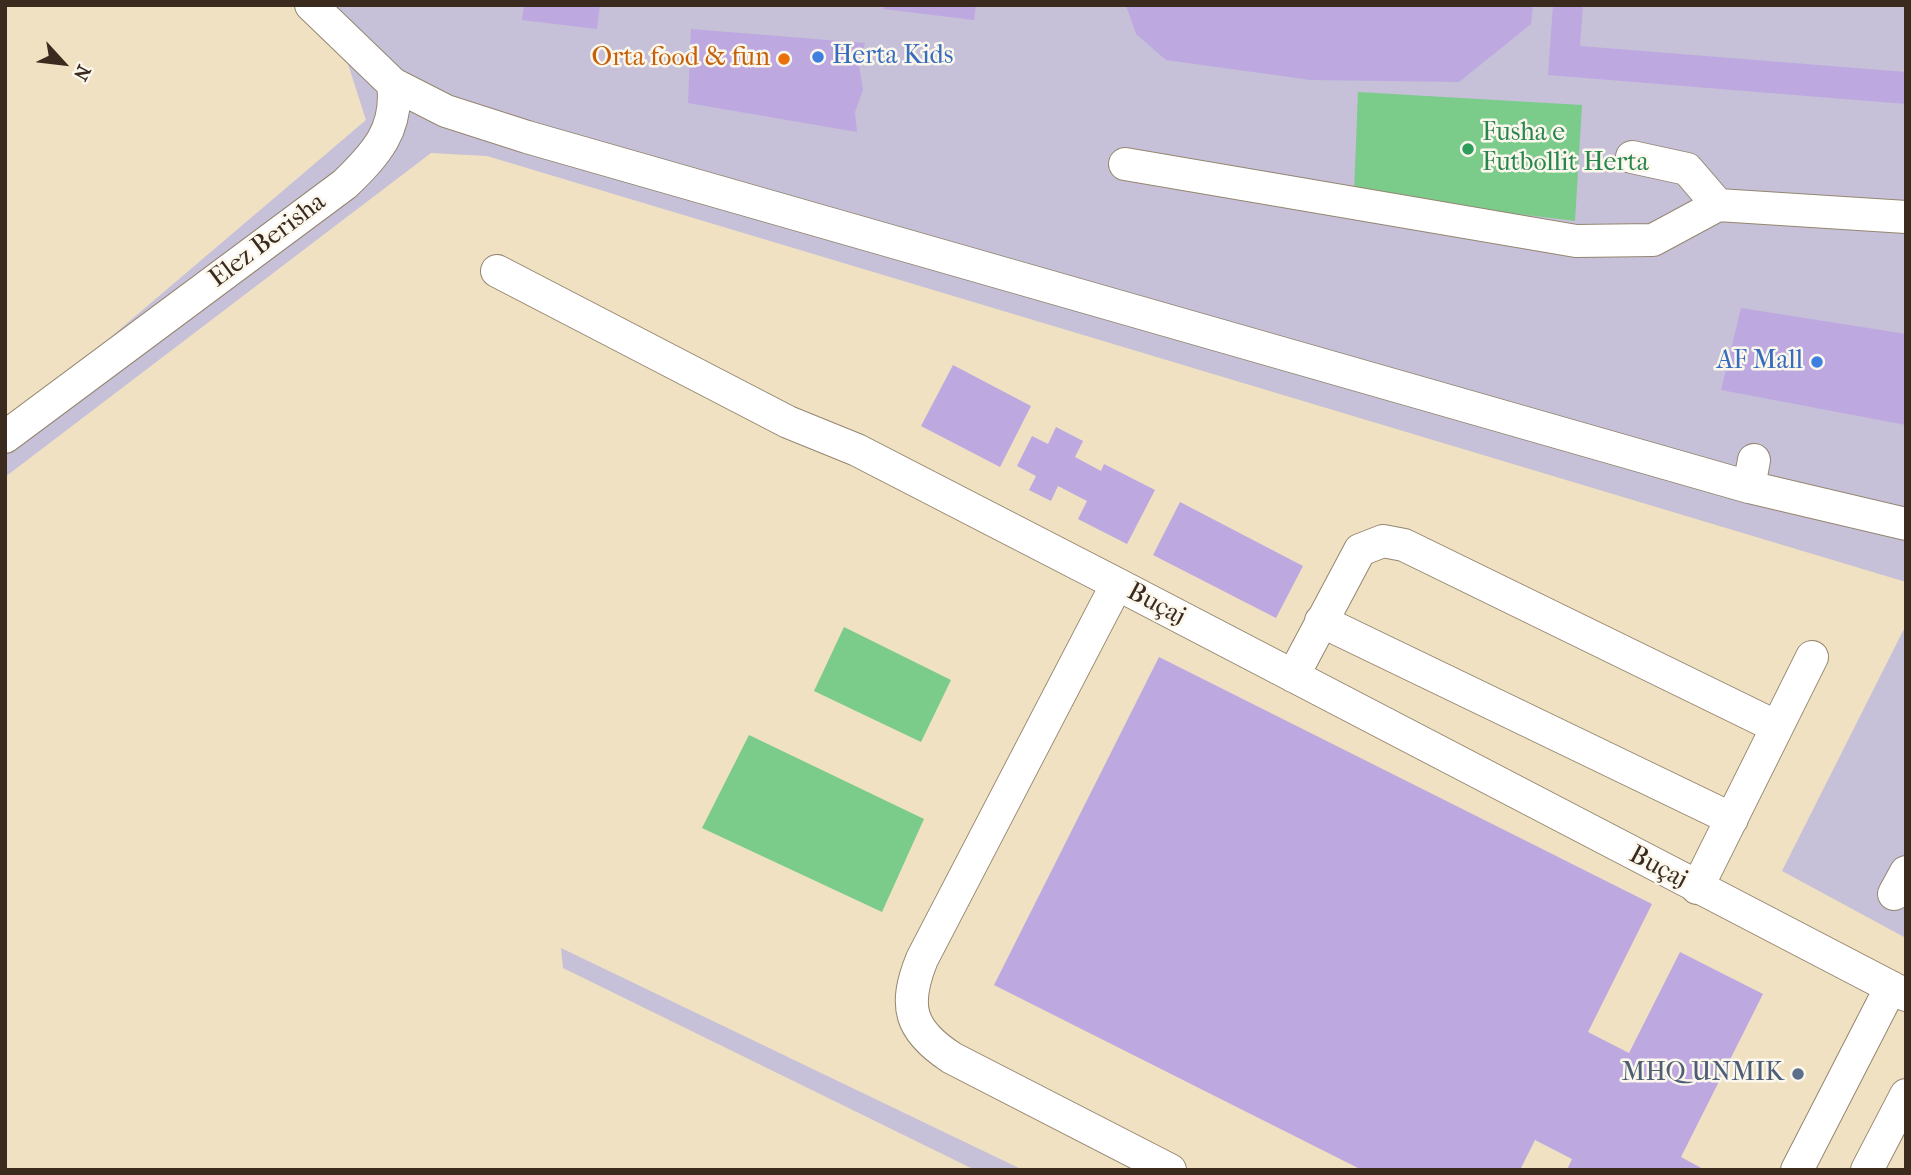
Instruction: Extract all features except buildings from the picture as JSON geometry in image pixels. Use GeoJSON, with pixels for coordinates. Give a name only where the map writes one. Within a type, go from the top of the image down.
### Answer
{"type":"FeatureCollection","features":[{"type":"Feature","properties":{"kind":"street"},"geometry":{"type":"LineString","coordinates":[[311,5],[393,84],[446,111],[527,137],[1751,473],[1906,524]]}},
{"type":"Feature","properties":{"kind":"street","name":"Elez Berisha"},"geometry":{"type":"LineString","coordinates":[[5,437],[345,184],[383,143],[394,115],[393,84]]}},
{"type":"Feature","properties":{"kind":"street"},"geometry":{"type":"LineString","coordinates":[[1632,157],[1687,169],[1718,205]]}},
{"type":"Feature","properties":{"kind":"street"},"geometry":{"type":"LineString","coordinates":[[1125,164],[1576,241],[1653,240],[1718,205],[1906,217]]}},
{"type":"Feature","properties":{"kind":"street"},"geometry":{"type":"LineString","coordinates":[[498,271],[788,422],[857,450],[1117,584]]}},
{"type":"Feature","properties":{"kind":"street"},"geometry":{"type":"LineString","coordinates":[[1293,676],[1360,550],[1383,541],[1404,545],[1777,727]]}},
{"type":"Feature","properties":{"kind":"street","name":"Buçaj"},"geometry":{"type":"LineString","coordinates":[[1170,1170],[952,1058],[922,1035],[913,1017],[910,999],[922,959],[1117,584],[1898,991],[1797,1170]]}},
{"type":"Feature","properties":{"kind":"street"},"geometry":{"type":"LineString","coordinates":[[1088,639],[1118,617],[1154,611],[1182,619]]}},
{"type":"Feature","properties":{"kind":"street"},"geometry":{"type":"LineString","coordinates":[[1321,621],[1732,818]]}},
{"type":"Feature","properties":{"kind":"street"},"geometry":{"type":"LineString","coordinates":[[1697,888],[1812,657]]}},
{"type":"Feature","properties":{"kind":"street"},"geometry":{"type":"LineString","coordinates":[[1874,1168],[1906,1096]]}},
{"type":"Feature","properties":{"kind":"shaded area"},"geometry":{"type":"Polygon","coordinates":[[[329,5],[1906,5],[1906,582],[487,156],[431,153],[5,477],[5,427],[366,120],[329,5]]]}},
{"type":"Feature","properties":{"kind":"shaded area"},"geometry":{"type":"Polygon","coordinates":[[[1906,625],[1906,938],[1782,871],[1906,625]]]}},
{"type":"Feature","properties":{"kind":"shaded area"},"geometry":{"type":"Polygon","coordinates":[[[561,948],[1023,1170],[975,1170],[563,968],[561,948]]]}},
{"type":"Feature","properties":{"kind":"green space","name":"Fusha e Futbollit Herta"},"geometry":{"type":"Polygon","coordinates":[[[1358,92],[1582,105],[1575,221],[1354,194],[1358,92]]]}},
{"type":"Feature","properties":{"kind":"green space"},"geometry":{"type":"Polygon","coordinates":[[[844,627],[951,680],[921,742],[814,691],[844,627]]]}},
{"type":"Feature","properties":{"kind":"green space"},"geometry":{"type":"Polygon","coordinates":[[[749,735],[924,819],[882,912],[702,828],[749,735]]]}},
{"type":"Feature","properties":{"kind":"place","name":"Herta Kids"},"geometry":{"type":"Point","coordinates":[818,57]}},
{"type":"Feature","properties":{"kind":"place","name":"Orta food & fun"},"geometry":{"type":"Point","coordinates":[784,59]}},
{"type":"Feature","properties":{"kind":"place","name":"Fusha e Futbollit Herta"},"geometry":{"type":"Point","coordinates":[1468,149]}},
{"type":"Feature","properties":{"kind":"place","name":"AF Mall"},"geometry":{"type":"Point","coordinates":[1817,362]}},
{"type":"Feature","properties":{"kind":"place","name":"MHQ UNMIK"},"geometry":{"type":"Point","coordinates":[1798,1074]}}]}
